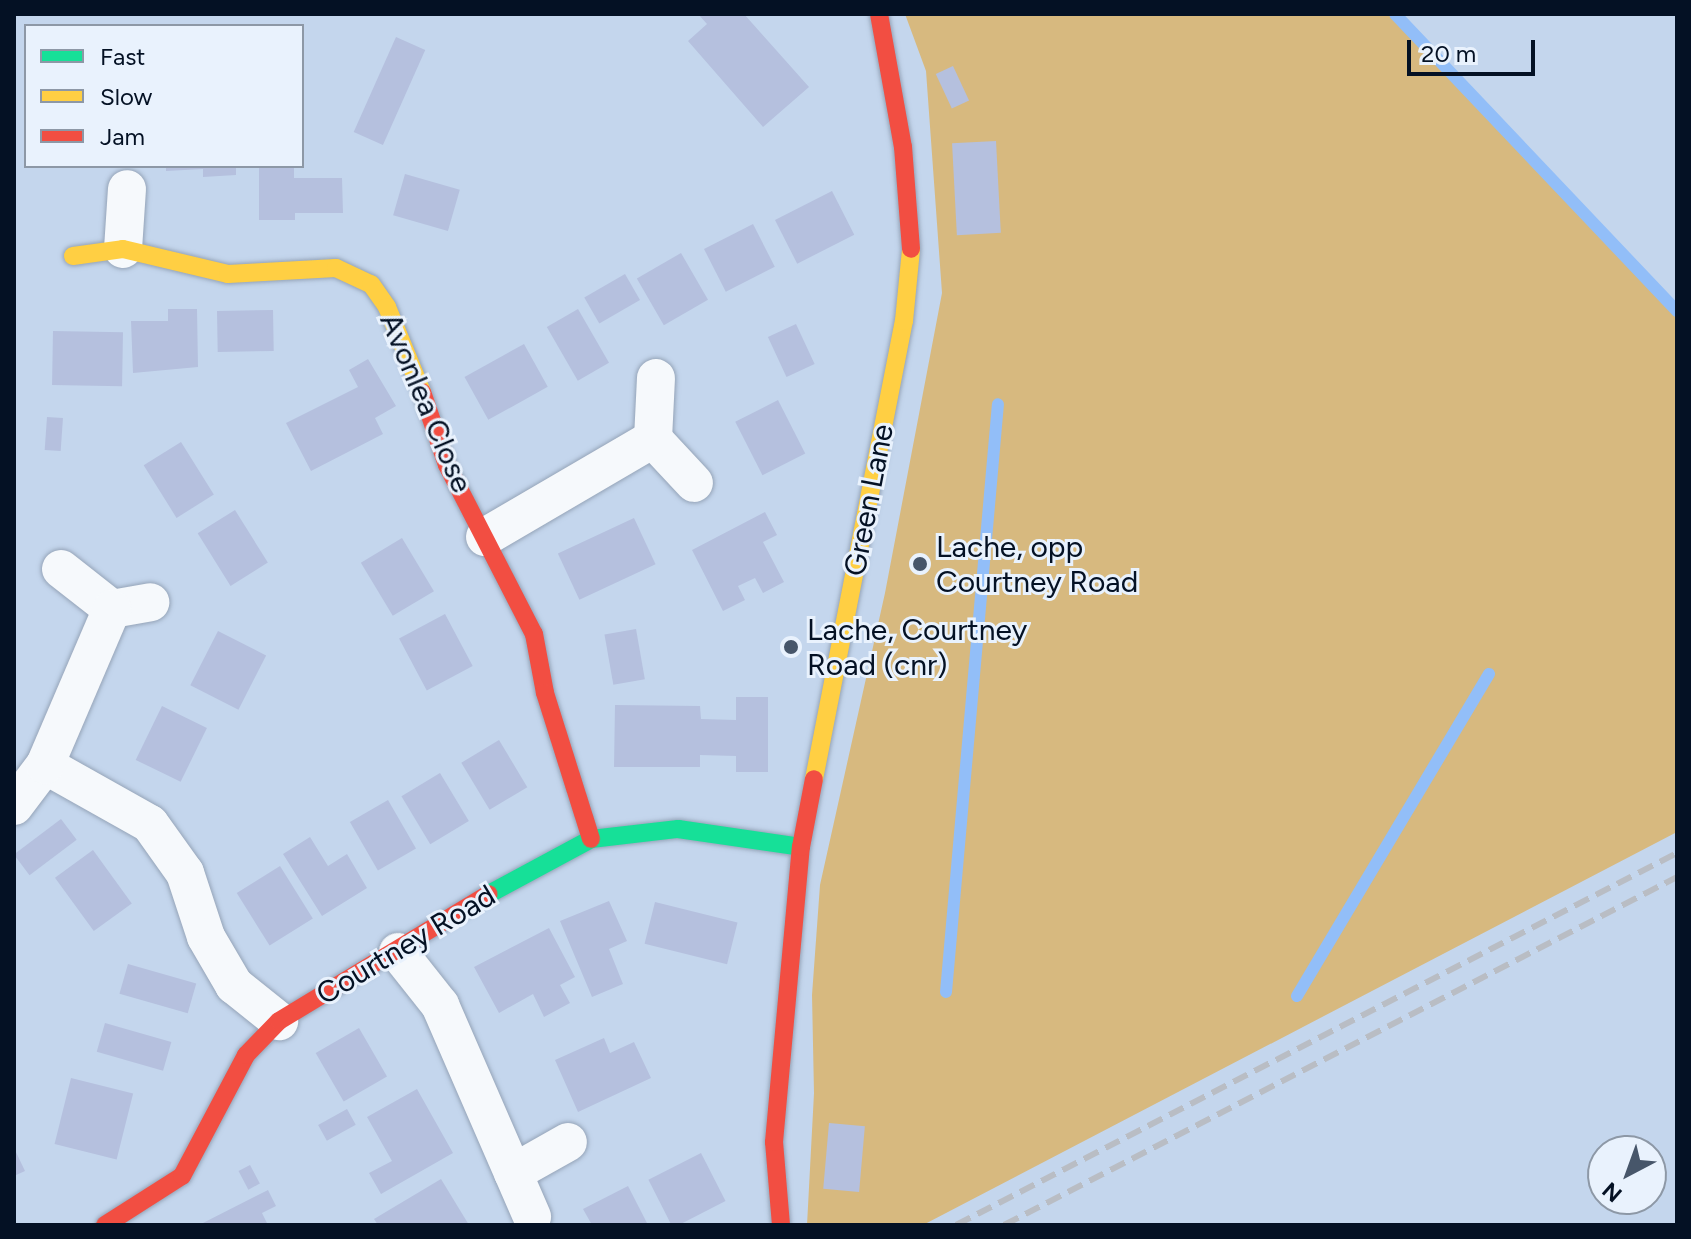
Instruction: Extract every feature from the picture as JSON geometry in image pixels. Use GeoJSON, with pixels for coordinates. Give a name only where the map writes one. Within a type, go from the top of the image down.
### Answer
{"type":"FeatureCollection","features":[{"type":"Feature","properties":{"kind":"street","name":"Green Lane"},"geometry":{"type":"LineString","coordinates":[[781,1225],[774,1142],[801,847],[904,321],[912,235],[903,147],[879,14]]}},
{"type":"Feature","properties":{"kind":"street"},"geometry":{"type":"LineString","coordinates":[[123,249],[127,189]]}},
{"type":"Feature","properties":{"kind":"street","name":"Avonlea Close"},"geometry":{"type":"LineString","coordinates":[[73,256],[123,249],[228,274],[336,268],[371,284],[387,307],[447,465],[534,634],[545,693],[591,839]]}},
{"type":"Feature","properties":{"kind":"street"},"geometry":{"type":"LineString","coordinates":[[656,378],[653,439],[694,483]]}},
{"type":"Feature","properties":{"kind":"street"},"geometry":{"type":"LineString","coordinates":[[485,537],[653,439]]}},
{"type":"Feature","properties":{"kind":"street"},"geometry":{"type":"LineString","coordinates":[[61,569],[112,609],[150,602]]}},
{"type":"Feature","properties":{"kind":"street"},"geometry":{"type":"LineString","coordinates":[[14,806],[45,765],[112,609]]}},
{"type":"Feature","properties":{"kind":"street"},"geometry":{"type":"LineString","coordinates":[[45,765],[150,824],[185,873],[206,937],[234,985],[279,1021]]}},
{"type":"Feature","properties":{"kind":"street","name":"Courtney Road"},"geometry":{"type":"LineString","coordinates":[[114,1224],[182,1176],[246,1055],[279,1021],[398,952],[452,914],[591,839],[678,829],[801,847]]}},
{"type":"Feature","properties":{"kind":"street"},"geometry":{"type":"LineString","coordinates":[[398,952],[440,1005],[532,1217]]}},
{"type":"Feature","properties":{"kind":"street"},"geometry":{"type":"LineString","coordinates":[[513,1173],[568,1142]]}},
{"type":"Feature","properties":{"kind":"shaded area"},"geometry":{"type":"Polygon","coordinates":[[[905,14],[1395,14],[1677,311],[1677,832],[923,1225],[807,1225],[814,1093],[812,995],[820,885],[885,593],[942,293],[926,71],[905,14]]]}},
{"type":"Feature","properties":{"kind":"building"},"geometry":{"type":"Polygon","coordinates":[[[698,14],[744,14],[809,87],[763,127],[688,41],[707,24],[698,14]]]}},
{"type":"Feature","properties":{"kind":"building"},"geometry":{"type":"Polygon","coordinates":[[[396,37],[425,50],[383,145],[354,132],[396,37]]]}},
{"type":"Feature","properties":{"kind":"building"},"geometry":{"type":"Polygon","coordinates":[[[953,66],[969,100],[952,108],[936,74],[953,66]]]}},
{"type":"Feature","properties":{"kind":"building"},"geometry":{"type":"Polygon","coordinates":[[[996,141],[1001,233],[957,235],[952,143],[996,141]]]}},
{"type":"Feature","properties":{"kind":"building"},"geometry":{"type":"Polygon","coordinates":[[[166,168],[236,168],[236,175],[203,177],[203,169],[166,171],[166,168]]]}},
{"type":"Feature","properties":{"kind":"building"},"geometry":{"type":"Polygon","coordinates":[[[259,168],[294,168],[294,178],[342,178],[343,213],[295,213],[295,220],[259,220],[259,168]]]}},
{"type":"Feature","properties":{"kind":"building"},"geometry":{"type":"Polygon","coordinates":[[[405,174],[460,190],[448,231],[393,215],[405,174]]]}},
{"type":"Feature","properties":{"kind":"building"},"geometry":{"type":"Polygon","coordinates":[[[832,191],[854,235],[797,264],[775,220],[832,191]]]}},
{"type":"Feature","properties":{"kind":"building"},"geometry":{"type":"Polygon","coordinates":[[[753,224],[775,267],[726,292],[704,249],[753,224]]]}},
{"type":"Feature","properties":{"kind":"building"},"geometry":{"type":"Polygon","coordinates":[[[681,253],[708,300],[664,325],[637,278],[681,253]]]}},
{"type":"Feature","properties":{"kind":"building"},"geometry":{"type":"Polygon","coordinates":[[[625,274],[640,300],[599,323],[584,298],[625,274]]]}},
{"type":"Feature","properties":{"kind":"building"},"geometry":{"type":"Polygon","coordinates":[[[168,309],[197,309],[198,367],[133,373],[131,321],[168,321],[168,309]]]}},
{"type":"Feature","properties":{"kind":"building"},"geometry":{"type":"Polygon","coordinates":[[[578,309],[609,363],[578,381],[547,327],[578,309]]]}},
{"type":"Feature","properties":{"kind":"building"},"geometry":{"type":"Polygon","coordinates":[[[273,310],[274,351],[218,352],[217,311],[273,310]]]}},
{"type":"Feature","properties":{"kind":"building"},"geometry":{"type":"Polygon","coordinates":[[[796,324],[815,364],[786,377],[768,337],[796,324]]]}},
{"type":"Feature","properties":{"kind":"building"},"geometry":{"type":"Polygon","coordinates":[[[53,331],[123,332],[122,386],[52,385],[53,331]]]}},
{"type":"Feature","properties":{"kind":"building"},"geometry":{"type":"Polygon","coordinates":[[[524,344],[548,387],[488,420],[465,377],[524,344]]]}},
{"type":"Feature","properties":{"kind":"building"},"geometry":{"type":"Polygon","coordinates":[[[368,359],[396,406],[375,418],[383,434],[311,471],[286,423],[358,387],[349,370],[368,359]]]}},
{"type":"Feature","properties":{"kind":"building"},"geometry":{"type":"Polygon","coordinates":[[[778,400],[805,453],[762,475],[735,422],[778,400]]]}},
{"type":"Feature","properties":{"kind":"building"},"geometry":{"type":"Polygon","coordinates":[[[47,417],[63,418],[61,451],[45,450],[47,417]]]}},
{"type":"Feature","properties":{"kind":"building"},"geometry":{"type":"Polygon","coordinates":[[[181,442],[214,495],[177,518],[144,465],[181,442]]]}},
{"type":"Feature","properties":{"kind":"building"},"geometry":{"type":"Polygon","coordinates":[[[235,510],[268,563],[231,586],[198,533],[235,510]]]}},
{"type":"Feature","properties":{"kind":"building"},"geometry":{"type":"Polygon","coordinates":[[[765,512],[777,535],[763,542],[784,582],[763,593],[755,578],[738,586],[745,600],[723,611],[692,550],[765,512]]]}},
{"type":"Feature","properties":{"kind":"building"},"geometry":{"type":"Polygon","coordinates":[[[634,518],[656,564],[579,600],[558,553],[634,518]]]}},
{"type":"Feature","properties":{"kind":"building"},"geometry":{"type":"Polygon","coordinates":[[[402,538],[434,591],[393,616],[361,563],[402,538]]]}},
{"type":"Feature","properties":{"kind":"building"},"geometry":{"type":"Polygon","coordinates":[[[445,614],[473,666],[427,691],[399,638],[445,614]]]}},
{"type":"Feature","properties":{"kind":"building"},"geometry":{"type":"Polygon","coordinates":[[[636,629],[645,679],[613,685],[604,635],[636,629]]]}},
{"type":"Feature","properties":{"kind":"building"},"geometry":{"type":"Polygon","coordinates":[[[218,631],[266,656],[238,710],[190,685],[218,631]]]}},
{"type":"Feature","properties":{"kind":"building"},"geometry":{"type":"Polygon","coordinates":[[[736,697],[768,697],[768,772],[736,772],[736,756],[700,755],[700,767],[614,767],[615,705],[700,706],[701,719],[736,720],[736,697]]]}},
{"type":"Feature","properties":{"kind":"building"},"geometry":{"type":"Polygon","coordinates":[[[162,706],[207,728],[181,782],[136,760],[162,706]]]}},
{"type":"Feature","properties":{"kind":"building"},"geometry":{"type":"Polygon","coordinates":[[[499,740],[527,787],[490,810],[461,763],[499,740]]]}},
{"type":"Feature","properties":{"kind":"building"},"geometry":{"type":"Polygon","coordinates":[[[440,773],[469,821],[430,844],[401,796],[440,773]]]}},
{"type":"Feature","properties":{"kind":"building"},"geometry":{"type":"Polygon","coordinates":[[[388,800],[416,848],[378,870],[350,822],[388,800]]]}},
{"type":"Feature","properties":{"kind":"building"},"geometry":{"type":"Polygon","coordinates":[[[61,819],[77,840],[30,875],[14,854],[61,819]]]}},
{"type":"Feature","properties":{"kind":"building"},"geometry":{"type":"Polygon","coordinates":[[[310,837],[328,866],[347,854],[367,888],[322,916],[283,854],[310,837]]]}},
{"type":"Feature","properties":{"kind":"building"},"geometry":{"type":"Polygon","coordinates":[[[93,850],[132,903],[94,931],[55,878],[93,850]]]}},
{"type":"Feature","properties":{"kind":"building"},"geometry":{"type":"Polygon","coordinates":[[[280,866],[313,919],[270,946],[237,893],[280,866]]]}},
{"type":"Feature","properties":{"kind":"building"},"geometry":{"type":"Polygon","coordinates":[[[609,901],[627,941],[609,949],[623,984],[592,997],[560,921],[609,901]]]}},
{"type":"Feature","properties":{"kind":"building"},"geometry":{"type":"Polygon","coordinates":[[[655,902],[737,923],[727,964],[645,944],[655,902]]]}},
{"type":"Feature","properties":{"kind":"building"},"geometry":{"type":"Polygon","coordinates":[[[549,928],[575,977],[560,985],[570,1003],[544,1017],[533,994],[499,1013],[474,967],[549,928]]]}},
{"type":"Feature","properties":{"kind":"building"},"geometry":{"type":"Polygon","coordinates":[[[128,964],[196,984],[188,1013],[119,994],[128,964]]]}},
{"type":"Feature","properties":{"kind":"building"},"geometry":{"type":"Polygon","coordinates":[[[105,1023],[171,1042],[163,1071],[97,1052],[105,1023]]]}},
{"type":"Feature","properties":{"kind":"building"},"geometry":{"type":"Polygon","coordinates":[[[359,1028],[387,1076],[344,1101],[316,1053],[359,1028]]]}},
{"type":"Feature","properties":{"kind":"building"},"geometry":{"type":"Polygon","coordinates":[[[604,1038],[610,1053],[634,1042],[651,1078],[578,1112],[555,1060],[604,1038]]]}},
{"type":"Feature","properties":{"kind":"building"},"geometry":{"type":"Polygon","coordinates":[[[71,1078],[133,1093],[117,1159],[55,1144],[71,1078]]]}},
{"type":"Feature","properties":{"kind":"building"},"geometry":{"type":"Polygon","coordinates":[[[417,1089],[453,1153],[381,1194],[369,1173],[392,1161],[367,1117],[417,1089]]]}},
{"type":"Feature","properties":{"kind":"building"},"geometry":{"type":"Polygon","coordinates":[[[347,1109],[356,1125],[327,1141],[318,1125],[347,1109]]]}},
{"type":"Feature","properties":{"kind":"building"},"geometry":{"type":"Polygon","coordinates":[[[829,1123],[865,1126],[859,1192],[823,1189],[829,1123]]]}},
{"type":"Feature","properties":{"kind":"building"},"geometry":{"type":"Polygon","coordinates":[[[14,1148],[25,1171],[14,1176],[14,1148]]]}},
{"type":"Feature","properties":{"kind":"building"},"geometry":{"type":"Polygon","coordinates":[[[701,1153],[726,1201],[679,1225],[671,1225],[648,1180],[701,1153]]]}},
{"type":"Feature","properties":{"kind":"building"},"geometry":{"type":"Polygon","coordinates":[[[250,1165],[260,1184],[248,1190],[239,1171],[250,1165]]]}},
{"type":"Feature","properties":{"kind":"building"},"geometry":{"type":"Polygon","coordinates":[[[441,1179],[469,1225],[378,1225],[374,1219],[441,1179]]]}},
{"type":"Feature","properties":{"kind":"building"},"geometry":{"type":"Polygon","coordinates":[[[628,1186],[648,1225],[592,1225],[583,1209],[628,1186]]]}},
{"type":"Feature","properties":{"kind":"building"},"geometry":{"type":"Polygon","coordinates":[[[268,1190],[276,1206],[262,1213],[268,1225],[199,1225],[268,1190]]]}},
{"type":"Feature","properties":{"kind":"waterway"},"geometry":{"type":"LineString","coordinates":[[1395,14],[1677,311]]}},
{"type":"Feature","properties":{"kind":"waterway"},"geometry":{"type":"LineString","coordinates":[[946,992],[998,404]]}},
{"type":"Feature","properties":{"kind":"waterway"},"geometry":{"type":"LineString","coordinates":[[1297,996],[1489,674]]}},
{"type":"Feature","properties":{"kind":"railway"},"geometry":{"type":"LineString","coordinates":[[956,1225],[1677,853]]}},
{"type":"Feature","properties":{"kind":"railway"},"geometry":{"type":"LineString","coordinates":[[1004,1225],[1677,877]]}},
{"type":"Feature","properties":{"kind":"traffic: fast"},"geometry":{"type":"LineString","coordinates":[[489,894],[591,839],[678,829],[801,847]]}},
{"type":"Feature","properties":{"kind":"traffic: slow"},"geometry":{"type":"LineString","coordinates":[[73,256],[123,249],[228,274],[336,268],[371,284],[387,307],[422,392]]}},
{"type":"Feature","properties":{"kind":"traffic: slow"},"geometry":{"type":"LineString","coordinates":[[814,779],[904,321],[911,249]]}},
{"type":"Feature","properties":{"kind":"traffic: jam"},"geometry":{"type":"LineString","coordinates":[[879,14],[903,147],[911,249]]}},
{"type":"Feature","properties":{"kind":"traffic: jam"},"geometry":{"type":"LineString","coordinates":[[422,392],[447,465],[534,634],[545,693],[591,839]]}},
{"type":"Feature","properties":{"kind":"traffic: jam"},"geometry":{"type":"LineString","coordinates":[[781,1225],[774,1142],[801,847],[814,779]]}},
{"type":"Feature","properties":{"kind":"traffic: jam"},"geometry":{"type":"LineString","coordinates":[[105,1225],[182,1176],[246,1055],[279,1021],[489,894]]}},
{"type":"Feature","properties":{"kind":"place","name":"Lache, opp Courtney Road"},"geometry":{"type":"Point","coordinates":[920,564]}},
{"type":"Feature","properties":{"kind":"place","name":"Lache, Courtney Road (cnr)"},"geometry":{"type":"Point","coordinates":[791,647]}}]}
